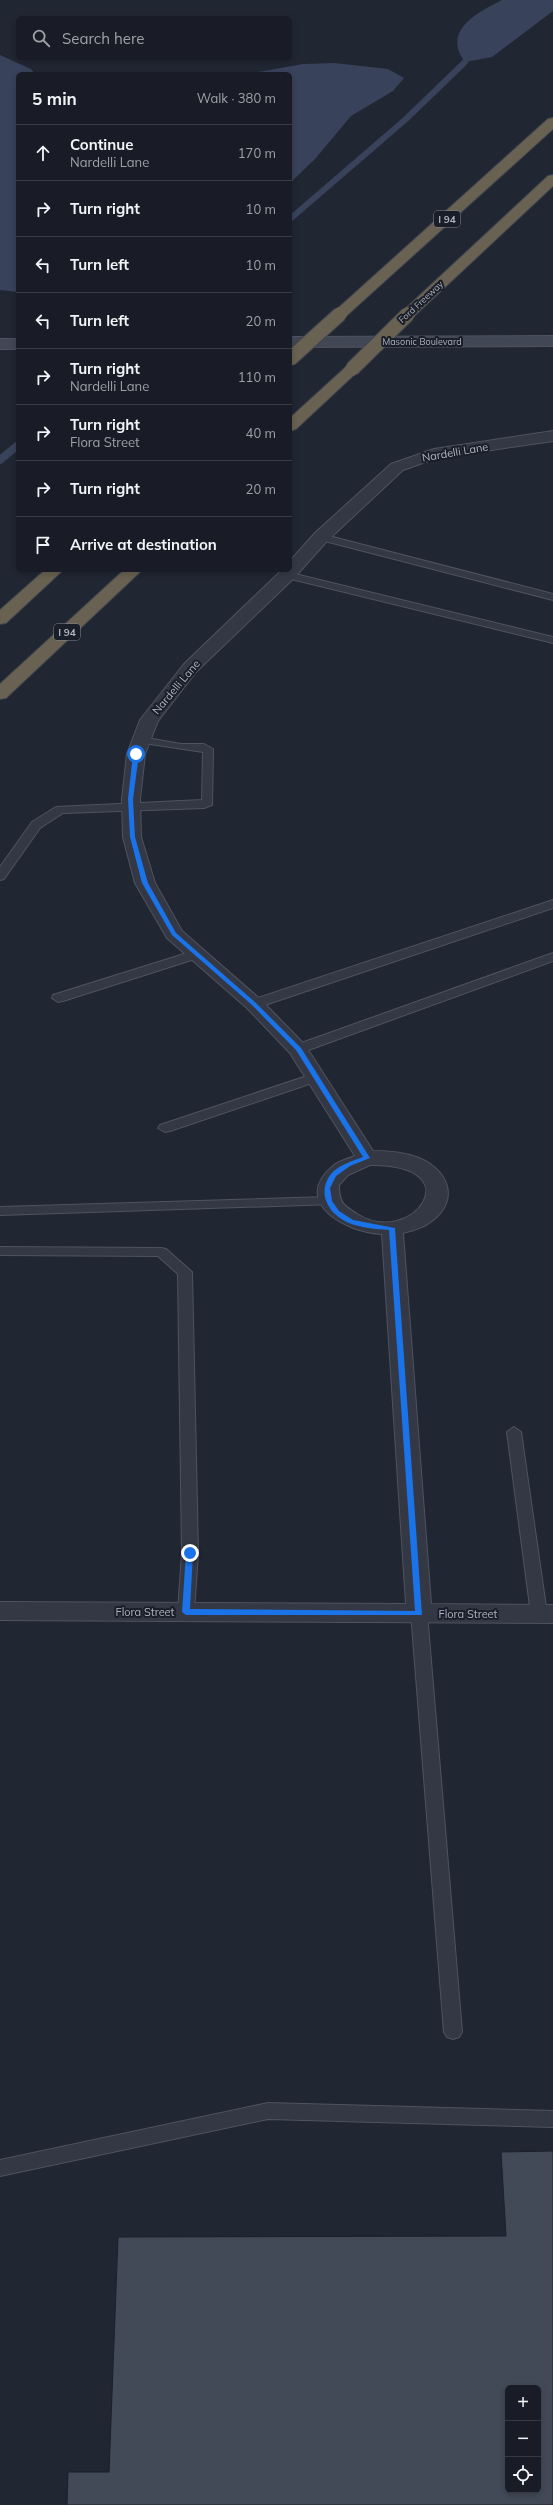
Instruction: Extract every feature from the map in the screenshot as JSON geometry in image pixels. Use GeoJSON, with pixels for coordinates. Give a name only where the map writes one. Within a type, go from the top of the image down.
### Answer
{"type":"FeatureCollection","features":[{"type":"Feature","properties":{"kind":"highway","name":"I 94"},"geometry":{"type":"LineString","coordinates":[[292,357],[553,122]]}},
{"type":"Feature","properties":{"kind":"highway","name":"Ford Freeway"},"geometry":{"type":"LineString","coordinates":[[292,424],[553,179]]}},
{"type":"Feature","properties":{"kind":"highway"},"geometry":{"type":"LineString","coordinates":[[0,619],[52,572]]}},
{"type":"Feature","properties":{"kind":"highway","name":"I 94"},"geometry":{"type":"LineString","coordinates":[[0,694],[132,572]]}},
{"type":"Feature","properties":{"kind":"main road","name":"Masonic Boulevard"},"geometry":{"type":"LineString","coordinates":[[292,342],[553,341]]}},
{"type":"Feature","properties":{"kind":"main road"},"geometry":{"type":"LineString","coordinates":[[0,344],[16,344]]}},
{"type":"Feature","properties":{"kind":"street","name":"Nardelli Lane"},"geometry":{"type":"LineString","coordinates":[[292,569],[321,537],[397,467],[434,454],[553,436]]}},
{"type":"Feature","properties":{"kind":"street","name":"Nardelli Lane"},"geometry":{"type":"LineString","coordinates":[[290,572],[190,668],[149,720],[136,754],[131,807],[132,837],[145,883],[174,934],[254,1004],[298,1049],[367,1158]]}},
{"type":"Feature","properties":{"kind":"street"},"geometry":{"type":"LineString","coordinates":[[367,1158],[389,1158],[411,1162],[428,1172],[438,1185],[439,1200],[430,1213],[414,1223],[392,1228],[369,1227],[351,1221],[337,1213],[329,1201],[327,1188],[334,1175],[348,1165],[367,1158]]}},
{"type":"Feature","properties":{"kind":"street"},"geometry":{"type":"LineString","coordinates":[[392,1228],[419,1613]]}},
{"type":"Feature","properties":{"kind":"street","name":"Flora Street"},"geometry":{"type":"LineString","coordinates":[[0,1611],[546,1614]]}},
{"type":"Feature","properties":{"kind":"lane"},"geometry":{"type":"LineString","coordinates":[[321,537],[553,597]]}},
{"type":"Feature","properties":{"kind":"lane"},"geometry":{"type":"LineString","coordinates":[[287,575],[553,640]]}},
{"type":"Feature","properties":{"kind":"lane"},"geometry":{"type":"LineString","coordinates":[[0,876],[36,825],[60,810],[204,804],[208,802],[209,752],[204,747],[181,747],[141,740]]}},
{"type":"Feature","properties":{"kind":"lane"},"geometry":{"type":"LineString","coordinates":[[254,1004],[553,904]]}},
{"type":"Feature","properties":{"kind":"lane"},"geometry":{"type":"LineString","coordinates":[[58,998],[196,954]]}},
{"type":"Feature","properties":{"kind":"lane"},"geometry":{"type":"LineString","coordinates":[[298,1049],[553,957]]}},
{"type":"Feature","properties":{"kind":"lane"},"geometry":{"type":"LineString","coordinates":[[165,1128],[316,1077]]}},
{"type":"Feature","properties":{"kind":"lane"},"geometry":{"type":"LineString","coordinates":[[0,1211],[329,1201]]}},
{"type":"Feature","properties":{"kind":"lane"},"geometry":{"type":"LineString","coordinates":[[0,1251],[161,1252],[185,1272],[190,1553],[186,1612]]}},
{"type":"Feature","properties":{"kind":"lane"},"geometry":{"type":"LineString","coordinates":[[514,1432],[546,1614]]}},
{"type":"Feature","properties":{"kind":"lane"},"geometry":{"type":"LineString","coordinates":[[419,1613],[453,2032]]}},
{"type":"Feature","properties":{"kind":"lane"},"geometry":{"type":"LineString","coordinates":[[0,2168],[268,2111],[553,2119]]}},
{"type":"Feature","properties":{"kind":"water"},"geometry":{"type":"Polygon","coordinates":[[[502,0],[553,0],[553,11],[492,57],[465,62],[459,51],[457,41],[460,32],[473,17],[502,0]]]}},
{"type":"Feature","properties":{"kind":"water"},"geometry":{"type":"Polygon","coordinates":[[[0,55],[31,69],[33,72],[16,72],[16,292],[0,290],[0,55]]]}},
{"type":"Feature","properties":{"kind":"water"},"geometry":{"type":"Polygon","coordinates":[[[335,63],[388,69],[404,78],[393,91],[351,116],[315,159],[292,181],[292,72],[258,72],[303,64],[335,63]]]}},
{"type":"Feature","properties":{"kind":"building"},"geometry":{"type":"Polygon","coordinates":[[[553,2151],[553,2505],[67,2505],[68,2472],[109,2472],[118,2237],[506,2236],[501,2152],[553,2151]]]}},
{"type":"Feature","properties":{"kind":"waterway"},"geometry":{"type":"LineString","coordinates":[[292,217],[406,119],[465,62]]}},
{"type":"Feature","properties":{"kind":"waterway"},"geometry":{"type":"LineString","coordinates":[[0,460],[16,447]]}},
{"type":"Feature","properties":{"kind":"route"},"geometry":{"type":"LineString","coordinates":[[136,754],[130,799],[132,837],[145,883],[174,934],[254,1004],[298,1049],[367,1158],[348,1165],[334,1175],[327,1188],[329,1201],[337,1213],[351,1221],[369,1227],[392,1228],[419,1613],[186,1612],[190,1553]]}}]}
